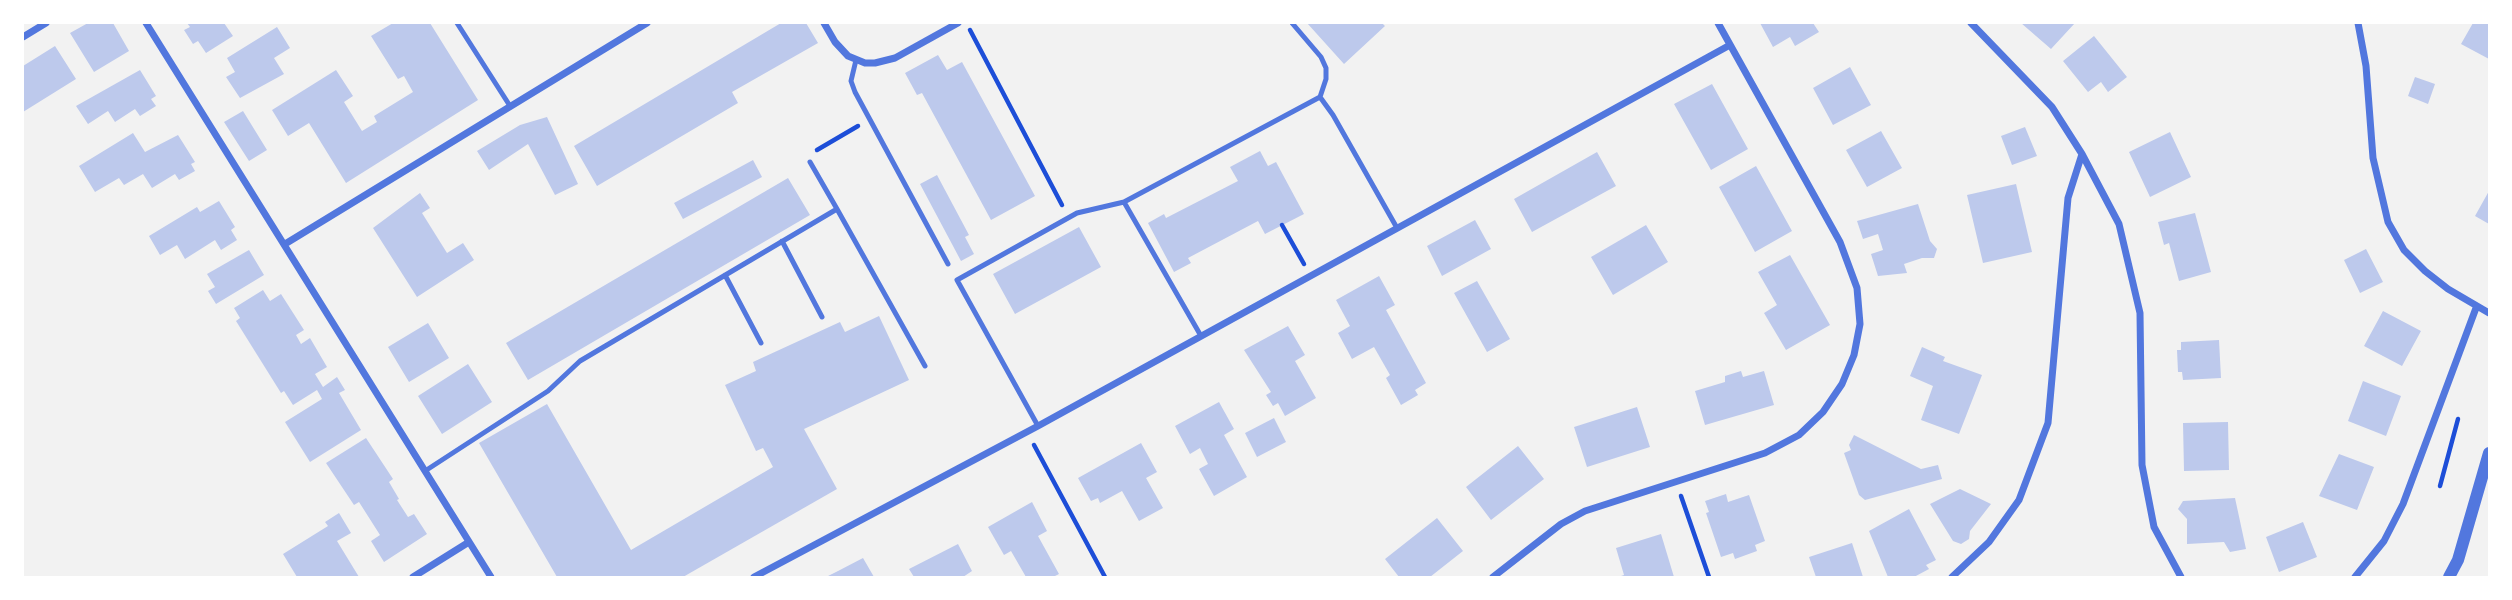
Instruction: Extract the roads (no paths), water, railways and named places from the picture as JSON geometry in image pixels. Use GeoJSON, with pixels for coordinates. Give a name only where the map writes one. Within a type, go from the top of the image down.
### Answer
{"type":"FeatureCollection","features":[{"type":"Feature","properties":{"kind":"street"},"geometry":{"type":"LineString","coordinates":[[23,37],[46,23]]}},
{"type":"Feature","properties":{"kind":"street"},"geometry":{"type":"LineString","coordinates":[[146,23],[491,577]]}},
{"type":"Feature","properties":{"kind":"street"},"geometry":{"type":"LineString","coordinates":[[285,244],[647,23]]}},
{"type":"Feature","properties":{"kind":"street"},"geometry":{"type":"LineString","coordinates":[[824,23],[840,50],[856,60],[876,63],[895,58],[958,23]]}},
{"type":"Feature","properties":{"kind":"street"},"geometry":{"type":"LineString","coordinates":[[1493,577],[1561,524],[1585,511],[1765,453],[1799,435],[1823,412],[1842,384],[1854,355],[1860,324],[1857,288],[1840,243],[1718,23]]}},
{"type":"Feature","properties":{"kind":"street"},"geometry":{"type":"LineString","coordinates":[[1971,23],[2052,107],[2082,154],[2119,224],[2140,313],[2142,465],[2154,527],[2181,577]]}},
{"type":"Feature","properties":{"kind":"street"},"geometry":{"type":"LineString","coordinates":[[2358,23],[2366,66],[2373,158],[2388,222],[2404,250],[2448,289],[2489,313]]}},
{"type":"Feature","properties":{"kind":"street"},"geometry":{"type":"LineString","coordinates":[[754,577],[1027,432],[1730,45]]}},
{"type":"Feature","properties":{"kind":"street"},"geometry":{"type":"LineString","coordinates":[[1952,577],[1989,542],[2019,500],[2048,423],[2068,198],[2082,154]]}},
{"type":"Feature","properties":{"kind":"street"},"geometry":{"type":"LineString","coordinates":[[2355,577],[2384,541],[2403,504],[2476,307]]}},
{"type":"Feature","properties":{"kind":"street"},"geometry":{"type":"LineString","coordinates":[[2449,577],[2458,560],[2489,453]]}},
{"type":"Feature","properties":{"kind":"street"},"geometry":{"type":"LineString","coordinates":[[412,577],[469,542]]}},
{"type":"Feature","properties":{"kind":"lane"},"geometry":{"type":"LineString","coordinates":[[457,23],[510,106]]}},
{"type":"Feature","properties":{"kind":"lane"},"geometry":{"type":"LineString","coordinates":[[1038,426],[957,280],[1088,209],[1124,202],[1320,97],[1326,79],[1326,68],[1292,23]]}},
{"type":"Feature","properties":{"kind":"lane"},"geometry":{"type":"LineString","coordinates":[[856,60],[851,81],[948,264]]}},
{"type":"Feature","properties":{"kind":"lane"},"geometry":{"type":"LineString","coordinates":[[1320,97],[1397,228]]}},
{"type":"Feature","properties":{"kind":"lane"},"geometry":{"type":"LineString","coordinates":[[810,162],[925,366]]}},
{"type":"Feature","properties":{"kind":"lane"},"geometry":{"type":"LineString","coordinates":[[1124,202],[1201,336]]}},
{"type":"Feature","properties":{"kind":"lane"},"geometry":{"type":"LineString","coordinates":[[425,471],[548,391],[580,361],[837,209]]}},
{"type":"Feature","properties":{"kind":"lane"},"geometry":{"type":"LineString","coordinates":[[782,241],[822,317]]}},
{"type":"Feature","properties":{"kind":"lane"},"geometry":{"type":"LineString","coordinates":[[725,275],[761,343]]}}]}
